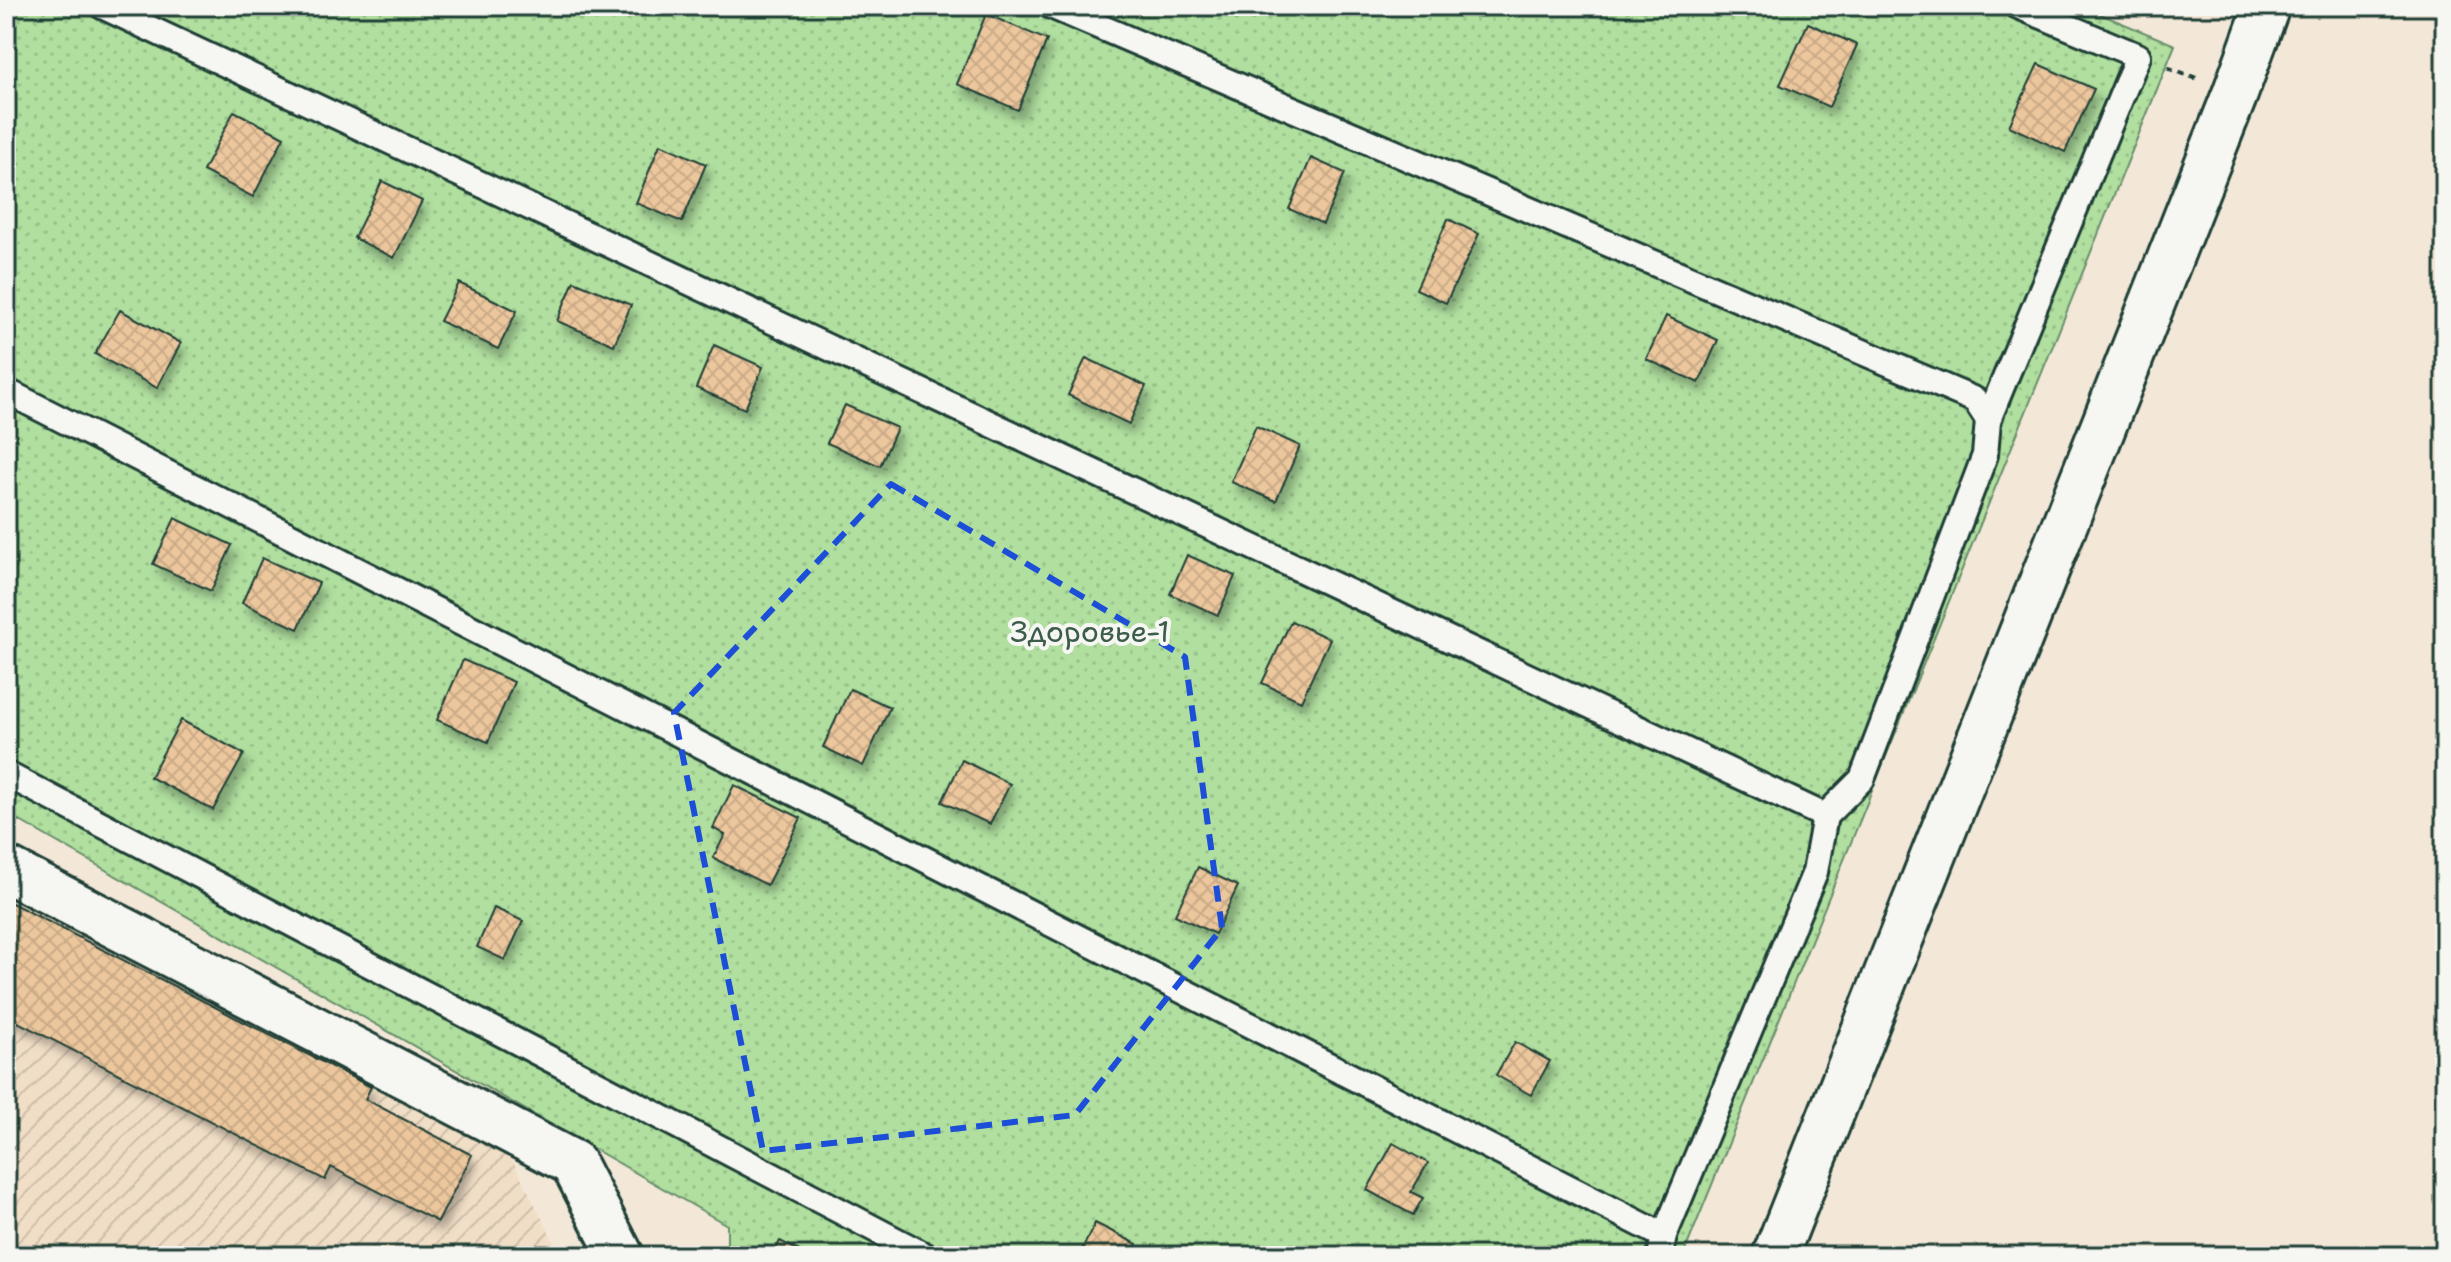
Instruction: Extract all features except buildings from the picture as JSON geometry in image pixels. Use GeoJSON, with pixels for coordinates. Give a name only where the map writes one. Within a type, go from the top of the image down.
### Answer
{"type":"FeatureCollection","features":[{"type":"Feature","properties":{"kind":"main road"},"geometry":{"type":"LineString","coordinates":[[1775,1256],[2235,94],[2267,6]]}},
{"type":"Feature","properties":{"kind":"main road"},"geometry":{"type":"LineString","coordinates":[[6,869],[573,1163],[621,1256]]}},
{"type":"Feature","properties":{"kind":"lane"},"geometry":{"type":"LineString","coordinates":[[102,6],[1825,816]]}},
{"type":"Feature","properties":{"kind":"lane"},"geometry":{"type":"LineString","coordinates":[[1051,6],[1975,400],[1988,420]]}},
{"type":"Feature","properties":{"kind":"lane"},"geometry":{"type":"LineString","coordinates":[[6,391],[1662,1246],[1815,872],[1825,816],[1862,779],[1985,455],[1988,420],[2138,56],[2018,6]]}},
{"type":"Feature","properties":{"kind":"lane"},"geometry":{"type":"LineString","coordinates":[[6,774],[926,1256]]}},
{"type":"Feature","properties":{"kind":"highlighted area"},"geometry":{"type":"Polygon","coordinates":[[[891,484],[1185,657],[1222,928],[1075,1115],[763,1151],[674,713],[891,484]]]}},
{"type":"Feature","properties":{"kind":"shaded area"},"geometry":{"type":"Polygon","coordinates":[[[6,883],[501,1138],[561,1256],[6,1256],[6,883]]]}},
{"type":"Feature","properties":{"kind":"green space","name":"Здоровье-1"},"geometry":{"type":"Polygon","coordinates":[[[6,6],[2081,6],[2175,45],[1683,1256],[727,1256],[727,1225],[6,813],[6,6]]]}}]}
